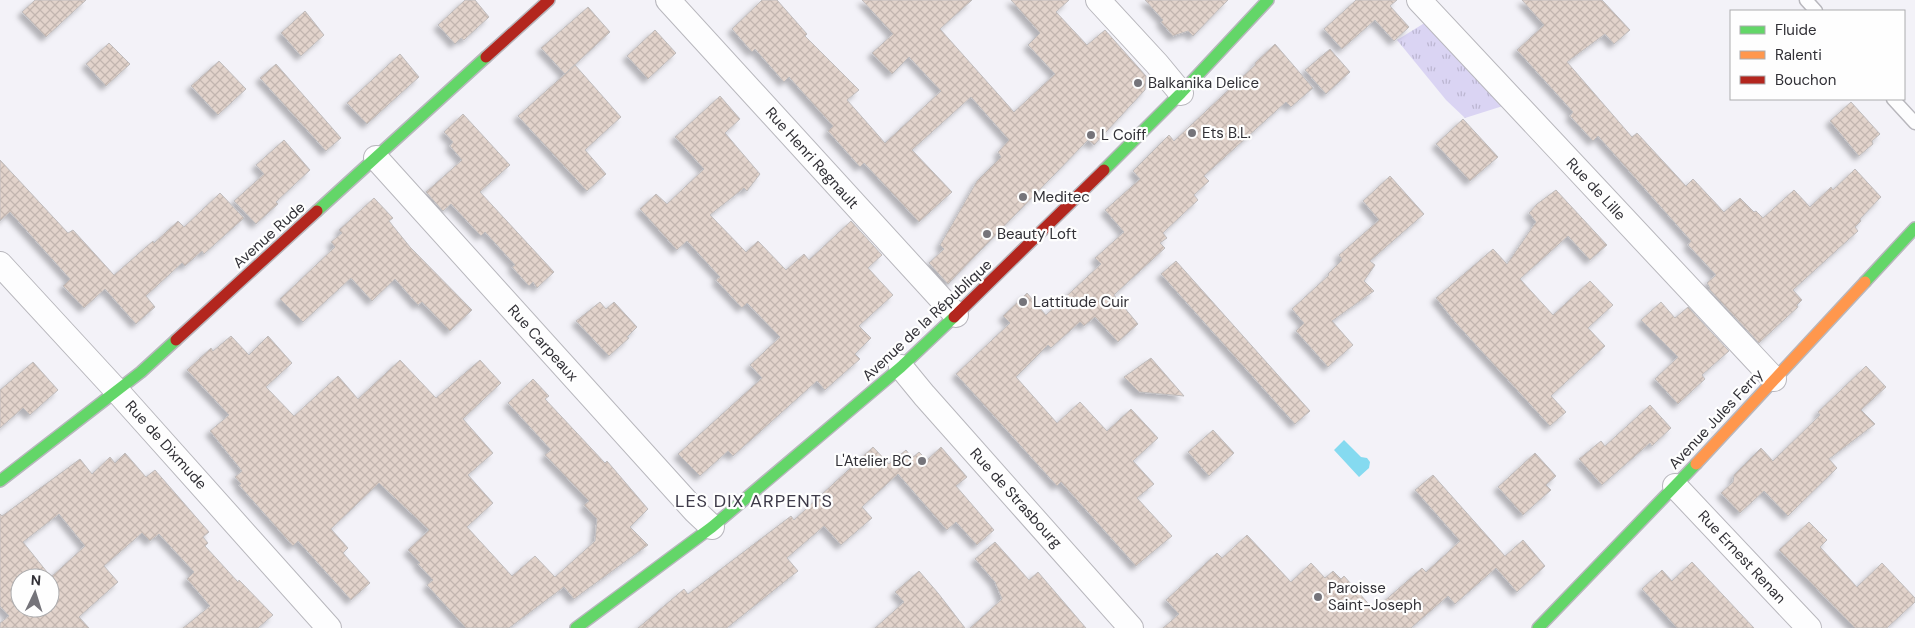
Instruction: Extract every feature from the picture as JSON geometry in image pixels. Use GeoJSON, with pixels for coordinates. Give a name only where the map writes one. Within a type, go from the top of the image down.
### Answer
{"type":"FeatureCollection","features":[{"type":"Feature","properties":{"kind":"street","name":"Avenue Rude"},"geometry":{"type":"LineString","coordinates":[[0,482],[141,372],[549,0]]}},
{"type":"Feature","properties":{"kind":"street","name":"Rue Henri Regnault"},"geometry":{"type":"LineString","coordinates":[[668,0],[956,315]]}},
{"type":"Feature","properties":{"kind":"street"},"geometry":{"type":"LineString","coordinates":[[1098,0],[1181,93]]}},
{"type":"Feature","properties":{"kind":"street","name":"Avenue de la République"},"geometry":{"type":"LineString","coordinates":[[576,628],[712,527],[901,367],[1181,93],[1268,0]]}},
{"type":"Feature","properties":{"kind":"street","name":"Rue de Lille"},"geometry":{"type":"LineString","coordinates":[[1419,0],[1774,379]]}},
{"type":"Feature","properties":{"kind":"street","name":"Rue Carpeaux"},"geometry":{"type":"LineString","coordinates":[[376,158],[688,504],[712,527]]}},
{"type":"Feature","properties":{"kind":"street","name":"Avenue Jules Ferry"},"geometry":{"type":"LineString","coordinates":[[1538,628],[1675,486],[1915,228]]}},
{"type":"Feature","properties":{"kind":"street","name":"Rue de Dixmude"},"geometry":{"type":"LineString","coordinates":[[0,264],[330,628]]}},
{"type":"Feature","properties":{"kind":"street","name":"Rue de Strasbourg"},"geometry":{"type":"LineString","coordinates":[[901,367],[1131,628]]}},
{"type":"Feature","properties":{"kind":"street","name":"Rue Ernest Renan"},"geometry":{"type":"LineString","coordinates":[[1675,486],[1809,628]]}},
{"type":"Feature","properties":{"kind":"lane"},"geometry":{"type":"LineString","coordinates":[[1806,0],[1815,10]]}},
{"type":"Feature","properties":{"kind":"lane"},"geometry":{"type":"LineString","coordinates":[[1894,100],[1915,123]]}},
{"type":"Feature","properties":{"kind":"green space"},"geometry":{"type":"Polygon","coordinates":[[[1431,19],[1506,105],[1465,118],[1446,100],[1397,40],[1431,19]]]}},
{"type":"Feature","properties":{"kind":"water"},"geometry":{"type":"Polygon","coordinates":[[[1344,440],[1361,457],[1367,458],[1370,462],[1369,468],[1359,477],[1334,450],[1344,440]]]}},
{"type":"Feature","properties":{"kind":"building"},"geometry":{"type":"Polygon","coordinates":[[[35,0],[86,0],[46,37],[22,12],[35,0]]]}},
{"type":"Feature","properties":{"kind":"building"},"geometry":{"type":"Polygon","coordinates":[[[465,0],[475,0],[489,17],[464,40],[461,38],[455,44],[438,25],[465,0]]]}},
{"type":"Feature","properties":{"kind":"building"},"geometry":{"type":"Polygon","coordinates":[[[762,0],[777,0],[807,34],[805,36],[859,90],[847,100],[885,143],[941,91],[909,57],[892,74],[872,53],[893,34],[862,0],[972,0],[940,29],[1014,112],[1055,74],[1028,45],[1040,33],[1011,0],[1069,0],[1056,12],[1087,45],[1105,30],[1146,76],[1145,90],[1094,145],[1088,140],[948,284],[929,263],[944,249],[940,245],[977,181],[1001,157],[998,152],[1009,140],[971,97],[912,150],[952,192],[919,222],[864,163],[860,167],[828,131],[833,126],[789,77],[784,82],[755,49],[752,52],[732,29],[762,0]]]}},
{"type":"Feature","properties":{"kind":"building"},"geometry":{"type":"Polygon","coordinates":[[[1145,0],[1228,0],[1193,36],[1188,31],[1173,36],[1161,22],[1163,20],[1145,0]]]}},
{"type":"Feature","properties":{"kind":"building"},"geometry":{"type":"Polygon","coordinates":[[[1356,0],[1397,0],[1390,6],[1409,27],[1394,41],[1375,20],[1342,49],[1324,29],[1356,0]]]}},
{"type":"Feature","properties":{"kind":"building"},"geometry":{"type":"Polygon","coordinates":[[[1522,0],[1602,0],[1630,30],[1614,44],[1605,34],[1567,62],[1632,137],[1637,133],[1686,186],[1693,179],[1724,212],[1740,198],[1763,218],[1794,190],[1810,207],[1831,187],[1833,190],[1855,169],[1881,197],[1860,219],[1861,221],[1855,227],[1858,231],[1793,290],[1802,300],[1797,305],[1798,307],[1759,343],[1709,289],[1707,283],[1716,275],[1688,245],[1691,241],[1598,136],[1593,141],[1570,116],[1573,112],[1517,50],[1544,25],[1522,0]]]}},
{"type":"Feature","properties":{"kind":"building"},"geometry":{"type":"Polygon","coordinates":[[[588,7],[610,32],[565,74],[541,48],[588,7]]]}},
{"type":"Feature","properties":{"kind":"building"},"geometry":{"type":"Polygon","coordinates":[[[305,11],[324,35],[301,56],[281,33],[305,11]]]}},
{"type":"Feature","properties":{"kind":"building"},"geometry":{"type":"Polygon","coordinates":[[[655,30],[676,53],[648,79],[627,56],[655,30]]]}},
{"type":"Feature","properties":{"kind":"building"},"geometry":{"type":"Polygon","coordinates":[[[109,43],[130,64],[106,86],[86,64],[109,43]]]}},
{"type":"Feature","properties":{"kind":"building"},"geometry":{"type":"Polygon","coordinates":[[[1275,44],[1313,88],[1291,107],[1286,102],[1204,176],[1209,181],[1194,195],[1198,200],[1163,233],[1167,238],[1160,243],[1165,248],[1114,295],[1138,324],[1118,342],[1095,317],[1084,326],[1080,322],[1051,348],[1048,345],[1016,377],[1057,423],[1080,402],[1107,431],[1131,409],[1158,438],[1133,461],[1154,484],[1137,498],[1172,536],[1136,566],[1061,482],[1057,486],[956,374],[1010,323],[1003,316],[1027,293],[1046,315],[1101,264],[1095,258],[1124,232],[1105,210],[1140,179],[1133,171],[1169,135],[1174,141],[1275,44]]]}},
{"type":"Feature","properties":{"kind":"building"},"geometry":{"type":"Polygon","coordinates":[[[1330,49],[1350,72],[1326,94],[1305,70],[1330,49]]]}},
{"type":"Feature","properties":{"kind":"building"},"geometry":{"type":"Polygon","coordinates":[[[400,54],[419,77],[367,124],[347,103],[400,54]]]}},
{"type":"Feature","properties":{"kind":"building"},"geometry":{"type":"Polygon","coordinates":[[[219,61],[246,89],[218,115],[191,86],[219,61]]]}},
{"type":"Feature","properties":{"kind":"building"},"geometry":{"type":"Polygon","coordinates":[[[276,64],[341,138],[326,151],[260,78],[276,64]]]}},
{"type":"Feature","properties":{"kind":"building"},"geometry":{"type":"Polygon","coordinates":[[[575,65],[621,117],[585,150],[606,174],[587,191],[518,116],[575,65]]]}},
{"type":"Feature","properties":{"kind":"building"},"geometry":{"type":"Polygon","coordinates":[[[720,96],[740,119],[725,133],[760,174],[747,191],[744,188],[710,215],[746,252],[758,241],[786,270],[804,254],[809,260],[851,221],[882,255],[868,268],[893,295],[859,326],[871,338],[855,354],[860,359],[825,390],[817,381],[733,456],[728,451],[700,476],[678,454],[762,378],[750,365],[780,337],[747,303],[742,308],[716,280],[720,277],[687,241],[677,250],[640,209],[656,194],[667,204],[704,169],[675,137],[720,96]]]}},
{"type":"Feature","properties":{"kind":"building"},"geometry":{"type":"Polygon","coordinates":[[[1851,102],[1880,134],[1872,141],[1873,144],[1859,156],[1830,121],[1851,102]]]}},
{"type":"Feature","properties":{"kind":"building"},"geometry":{"type":"Polygon","coordinates":[[[463,114],[510,165],[480,192],[554,272],[537,288],[533,282],[529,286],[512,267],[515,265],[485,232],[481,236],[451,204],[443,211],[426,192],[462,160],[450,146],[453,142],[444,132],[463,114]]]}},
{"type":"Feature","properties":{"kind":"building"},"geometry":{"type":"Polygon","coordinates":[[[1463,119],[1498,157],[1470,181],[1436,144],[1463,119]]]}},
{"type":"Feature","properties":{"kind":"building"},"geometry":{"type":"Polygon","coordinates":[[[284,140],[310,170],[256,224],[234,201],[264,174],[256,165],[284,140]]]}},
{"type":"Feature","properties":{"kind":"building"},"geometry":{"type":"Polygon","coordinates":[[[0,160],[68,233],[73,230],[114,275],[178,221],[184,227],[220,193],[244,218],[204,254],[202,251],[185,266],[182,263],[146,296],[155,307],[136,324],[105,289],[84,308],[63,286],[70,279],[10,212],[0,221],[0,160]]]}},
{"type":"Feature","properties":{"kind":"building"},"geometry":{"type":"Polygon","coordinates":[[[1390,176],[1424,214],[1370,261],[1375,265],[1364,281],[1374,291],[1332,321],[1353,345],[1328,367],[1296,331],[1304,323],[1292,309],[1329,275],[1342,260],[1339,255],[1379,220],[1363,201],[1390,176]]]}},
{"type":"Feature","properties":{"kind":"building"},"geometry":{"type":"Polygon","coordinates":[[[1556,190],[1607,245],[1590,260],[1568,236],[1520,279],[1553,315],[1590,281],[1613,305],[1588,328],[1605,346],[1551,396],[1566,412],[1550,426],[1455,322],[1436,298],[1493,249],[1507,264],[1536,222],[1529,213],[1537,204],[1556,190]]]}},
{"type":"Feature","properties":{"kind":"building"},"geometry":{"type":"Polygon","coordinates":[[[374,198],[393,218],[389,221],[410,247],[472,310],[450,331],[422,302],[418,305],[395,279],[372,301],[351,278],[303,322],[280,299],[335,247],[331,242],[342,233],[339,230],[374,198]]]}},
{"type":"Feature","properties":{"kind":"building"},"geometry":{"type":"Polygon","coordinates":[[[1176,261],[1310,411],[1295,424],[1161,274],[1176,261]]]}},
{"type":"Feature","properties":{"kind":"building"},"geometry":{"type":"Polygon","coordinates":[[[600,302],[606,309],[614,302],[637,327],[627,337],[629,338],[609,356],[576,321],[600,302]]]}},
{"type":"Feature","properties":{"kind":"building"},"geometry":{"type":"Polygon","coordinates":[[[1661,302],[1675,318],[1688,307],[1729,351],[1702,375],[1705,379],[1678,404],[1655,379],[1678,357],[1641,320],[1661,302]]]}},
{"type":"Feature","properties":{"kind":"building"},"geometry":{"type":"Polygon","coordinates":[[[231,336],[249,355],[268,336],[292,363],[266,387],[294,416],[338,376],[358,399],[400,360],[436,398],[480,360],[501,383],[463,419],[493,453],[468,475],[493,503],[467,527],[512,576],[535,556],[555,577],[595,541],[597,519],[584,505],[589,501],[545,455],[551,450],[508,403],[533,379],[549,396],[545,399],[605,463],[607,461],[648,509],[630,527],[648,545],[574,599],[564,587],[509,628],[466,628],[427,585],[433,580],[408,550],[429,530],[379,483],[331,529],[348,548],[343,553],[370,583],[351,600],[298,541],[293,546],[239,485],[241,484],[235,477],[242,471],[210,431],[229,415],[187,370],[211,348],[213,351],[231,336]]]}},
{"type":"Feature","properties":{"kind":"building"},"geometry":{"type":"Polygon","coordinates":[[[1151,358],[1184,396],[1139,392],[1124,377],[1151,358]]]}},
{"type":"Feature","properties":{"kind":"building"},"geometry":{"type":"Polygon","coordinates":[[[33,362],[58,390],[30,415],[23,408],[0,428],[0,390],[33,362]]]}},
{"type":"Feature","properties":{"kind":"building"},"geometry":{"type":"Polygon","coordinates":[[[1866,366],[1886,387],[1861,410],[1875,424],[1829,459],[1837,468],[1788,516],[1764,491],[1740,513],[1721,493],[1733,482],[1734,475],[1761,448],[1773,461],[1820,415],[1818,412],[1866,366]]]}},
{"type":"Feature","properties":{"kind":"building"},"geometry":{"type":"Polygon","coordinates":[[[1650,405],[1671,428],[1652,446],[1650,443],[1602,485],[1579,459],[1601,441],[1605,446],[1650,405]]]}},
{"type":"Feature","properties":{"kind":"building"},"geometry":{"type":"Polygon","coordinates":[[[1213,430],[1234,453],[1209,476],[1188,452],[1213,430]]]}},
{"type":"Feature","properties":{"kind":"building"},"geometry":{"type":"Polygon","coordinates":[[[873,447],[889,464],[906,450],[912,458],[919,452],[927,460],[941,447],[967,477],[956,486],[994,530],[977,545],[956,522],[947,530],[898,474],[862,507],[872,518],[841,545],[824,526],[787,558],[798,571],[727,628],[638,628],[684,589],[688,594],[791,516],[794,520],[873,447]]]}},
{"type":"Feature","properties":{"kind":"building"},"geometry":{"type":"Polygon","coordinates":[[[125,453],[146,477],[155,470],[209,532],[203,537],[208,543],[205,546],[238,582],[239,580],[273,615],[258,628],[183,628],[210,606],[187,579],[194,572],[159,534],[150,541],[142,533],[104,566],[118,582],[79,617],[89,628],[0,628],[0,623],[9,616],[0,606],[0,514],[2,516],[80,459],[92,474],[110,457],[115,463],[125,453]],[[59,514],[23,542],[44,568],[10,568],[10,618],[60,618],[60,569],[85,546],[59,514]]]}},
{"type":"Feature","properties":{"kind":"building"},"geometry":{"type":"Polygon","coordinates":[[[1535,453],[1556,476],[1546,485],[1551,490],[1523,515],[1498,487],[1535,453]]]}},
{"type":"Feature","properties":{"kind":"building"},"geometry":{"type":"Polygon","coordinates":[[[1433,475],[1505,556],[1523,540],[1545,566],[1517,592],[1496,568],[1455,604],[1448,596],[1411,628],[1163,628],[1179,614],[1166,600],[1217,553],[1222,558],[1247,535],[1291,582],[1311,563],[1325,578],[1333,571],[1341,579],[1344,576],[1374,610],[1422,568],[1426,572],[1460,541],[1415,490],[1433,475]]]}},
{"type":"Feature","properties":{"kind":"building"},"geometry":{"type":"Polygon","coordinates":[[[1809,522],[1827,540],[1820,547],[1857,587],[1882,563],[1915,598],[1915,602],[1887,628],[1855,628],[1779,550],[1809,522]]]}},
{"type":"Feature","properties":{"kind":"building"},"geometry":{"type":"Polygon","coordinates":[[[995,542],[1029,580],[1038,572],[1086,628],[970,628],[1002,599],[995,582],[975,559],[995,542]]]}},
{"type":"Feature","properties":{"kind":"building"},"geometry":{"type":"Polygon","coordinates":[[[1692,562],[1754,628],[1677,628],[1642,589],[1662,570],[1672,581],[1692,562]]]}},
{"type":"Feature","properties":{"kind":"building"},"geometry":{"type":"Polygon","coordinates":[[[919,571],[965,628],[875,628],[904,602],[895,592],[919,571]]]}},
{"type":"Feature","properties":{"kind":"traffic: fast"},"geometry":{"type":"LineString","coordinates":[[1104,170],[1181,93],[1268,0]]}},
{"type":"Feature","properties":{"kind":"traffic: fast"},"geometry":{"type":"LineString","coordinates":[[317,211],[486,57]]}},
{"type":"Feature","properties":{"kind":"traffic: fast"},"geometry":{"type":"LineString","coordinates":[[1865,282],[1915,228]]}},
{"type":"Feature","properties":{"kind":"traffic: fast"},"geometry":{"type":"LineString","coordinates":[[576,628],[712,527],[901,367],[954,317]]}},
{"type":"Feature","properties":{"kind":"traffic: fast"},"geometry":{"type":"LineString","coordinates":[[0,481],[141,372],[176,340]]}},
{"type":"Feature","properties":{"kind":"traffic: fast"},"geometry":{"type":"LineString","coordinates":[[1538,628],[1696,464]]}},
{"type":"Feature","properties":{"kind":"traffic: slow"},"geometry":{"type":"LineString","coordinates":[[1696,464],[1865,282]]}},
{"type":"Feature","properties":{"kind":"traffic: jam"},"geometry":{"type":"LineString","coordinates":[[486,57],[549,0]]}},
{"type":"Feature","properties":{"kind":"traffic: jam"},"geometry":{"type":"LineString","coordinates":[[954,317],[1104,170]]}},
{"type":"Feature","properties":{"kind":"traffic: jam"},"geometry":{"type":"LineString","coordinates":[[176,340],[317,211]]}},
{"type":"Feature","properties":{"kind":"place","name":"Balkanika Delice"},"geometry":{"type":"Point","coordinates":[1138,83]}},
{"type":"Feature","properties":{"kind":"place","name":"Ets B.L."},"geometry":{"type":"Point","coordinates":[1192,133]}},
{"type":"Feature","properties":{"kind":"place","name":"L Coiff"},"geometry":{"type":"Point","coordinates":[1091,135]}},
{"type":"Feature","properties":{"kind":"place","name":"Meditec"},"geometry":{"type":"Point","coordinates":[1023,197]}},
{"type":"Feature","properties":{"kind":"place","name":"Beauty Loft"},"geometry":{"type":"Point","coordinates":[987,234]}},
{"type":"Feature","properties":{"kind":"place","name":"Lattitude Cuir"},"geometry":{"type":"Point","coordinates":[1023,302]}},
{"type":"Feature","properties":{"kind":"place","name":"L'Atelier BC"},"geometry":{"type":"Point","coordinates":[922,461]}},
{"type":"Feature","properties":{"kind":"place","name":"Paroisse Saint-Joseph"},"geometry":{"type":"Point","coordinates":[1318,597]}},
{"type":"Feature","properties":{"kind":"district","name":"LES DIX ARPENTS"},"geometry":{"type":"Point","coordinates":[754,501]}}]}
